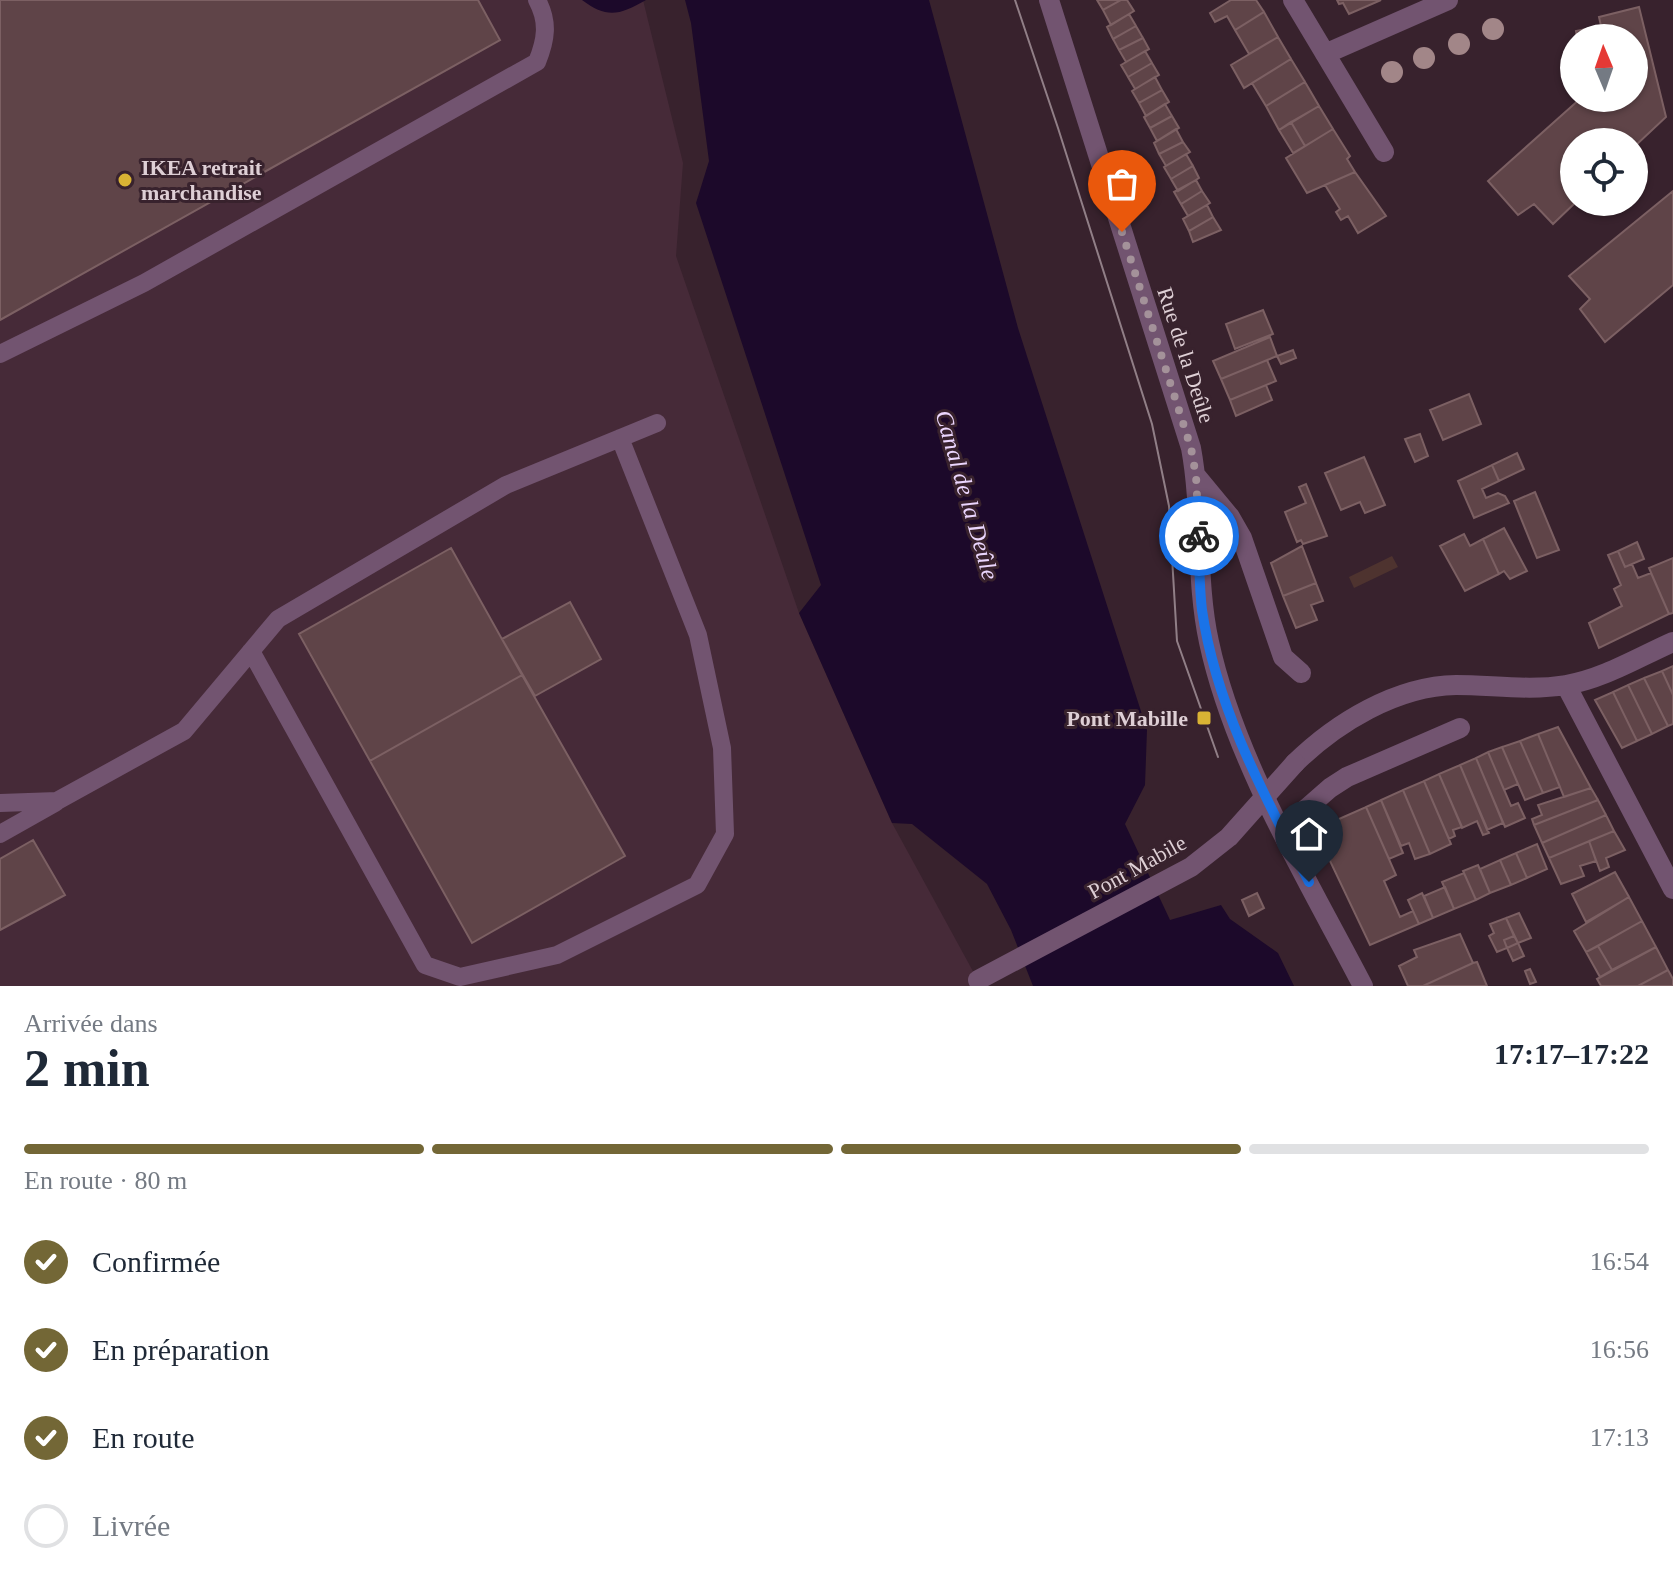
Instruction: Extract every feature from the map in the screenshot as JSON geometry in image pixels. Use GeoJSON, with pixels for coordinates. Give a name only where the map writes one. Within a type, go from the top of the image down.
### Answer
{"type":"FeatureCollection","features":[{"type":"Feature","properties":{"kind":"street","name":"Rue de la Deûle"},"geometry":{"type":"LineString","coordinates":[[1049,0],[1183,420],[1196,476],[1200,576],[1209,644],[1231,715],[1280,824],[1363,986]]}},
{"type":"Feature","properties":{"kind":"street"},"geometry":{"type":"LineString","coordinates":[[1293,0],[1384,152]]}},
{"type":"Feature","properties":{"kind":"street"},"geometry":{"type":"LineString","coordinates":[[1325,54],[1448,0]]}},
{"type":"Feature","properties":{"kind":"street"},"geometry":{"type":"LineString","coordinates":[[1196,476],[1230,517],[1242,538],[1283,657],[1301,673]]}},
{"type":"Feature","properties":{"kind":"street","name":"Pont Mabile"},"geometry":{"type":"LineString","coordinates":[[973,983],[1191,867],[1229,837],[1295,763],[1329,733],[1350,720],[1405,696],[1453,685],[1566,685],[1594,678],[1673,642]]}},
{"type":"Feature","properties":{"kind":"street"},"geometry":{"type":"LineString","coordinates":[[1566,685],[1673,889]]}},
{"type":"Feature","properties":{"kind":"street"},"geometry":{"type":"LineString","coordinates":[[1280,824],[1347,777],[1460,728]]}},
{"type":"Feature","properties":{"kind":"lane"},"geometry":{"type":"LineString","coordinates":[[0,354],[144,283],[537,62],[546,38],[542,9],[537,0]]}},
{"type":"Feature","properties":{"kind":"lane"},"geometry":{"type":"LineString","coordinates":[[0,834],[184,731],[278,619],[506,485],[657,423]]}},
{"type":"Feature","properties":{"kind":"lane"},"geometry":{"type":"LineString","coordinates":[[251,651],[425,965],[460,977],[557,955],[697,885],[725,834],[722,748],[698,635],[620,438]]}},
{"type":"Feature","properties":{"kind":"lane"},"geometry":{"type":"LineString","coordinates":[[0,803],[57,801]]}},
{"type":"Feature","properties":{"kind":"shaded area"},"geometry":{"type":"Polygon","coordinates":[[[0,0],[643,0],[683,163],[676,256],[799,613],[892,823],[981,986],[0,986],[0,0]]]}},
{"type":"Feature","properties":{"kind":"shaded area"},"geometry":{"type":"Polygon","coordinates":[[[1392,556],[1398,567],[1354,588],[1349,577],[1392,556]]]}},
{"type":"Feature","properties":{"kind":"water"},"geometry":{"type":"Polygon","coordinates":[[[582,0],[646,0],[614,13],[599,10],[582,0]]]}},
{"type":"Feature","properties":{"kind":"water","name":"Canal de la Deûle"},"geometry":{"type":"Polygon","coordinates":[[[685,0],[929,0],[1018,328],[1147,730],[1145,785],[1125,824],[1170,920],[1221,905],[1230,919],[1278,953],[1294,986],[1033,986],[1011,930],[987,884],[912,824],[892,823],[799,613],[821,585],[696,203],[709,161],[691,23],[685,0]]]}},
{"type":"Feature","properties":{"kind":"building","name":"IKEA retrait marchandise"},"geometry":{"type":"Polygon","coordinates":[[[0,0],[478,0],[500,40],[0,320],[0,0]]]}},
{"type":"Feature","properties":{"kind":"building"},"geometry":{"type":"Polygon","coordinates":[[[1097,0],[1121,0],[1103,10],[1097,0]]]}},
{"type":"Feature","properties":{"kind":"building"},"geometry":{"type":"Polygon","coordinates":[[[1127,0],[1134,11],[1111,25],[1103,10],[1127,0]]]}},
{"type":"Feature","properties":{"kind":"building"},"geometry":{"type":"Polygon","coordinates":[[[1231,0],[1256,0],[1264,12],[1235,30],[1227,16],[1215,22],[1210,13],[1231,0]]]}},
{"type":"Feature","properties":{"kind":"building"},"geometry":{"type":"Polygon","coordinates":[[[1337,0],[1381,0],[1349,14],[1343,3],[1339,4],[1337,0]]]}},
{"type":"Feature","properties":{"kind":"building"},"geometry":{"type":"Polygon","coordinates":[[[1639,7],[1643,24],[1601,24],[1599,17],[1639,7]]]}},
{"type":"Feature","properties":{"kind":"building"},"geometry":{"type":"Polygon","coordinates":[[[1264,12],[1278,37],[1249,54],[1235,30],[1264,12]]]}},
{"type":"Feature","properties":{"kind":"building"},"geometry":{"type":"Polygon","coordinates":[[[1129,14],[1136,26],[1113,39],[1107,27],[1129,14]]]}},
{"type":"Feature","properties":{"kind":"building"},"geometry":{"type":"Polygon","coordinates":[[[1136,26],[1143,38],[1119,50],[1113,39],[1136,26]]]}},
{"type":"Feature","properties":{"kind":"building"},"geometry":{"type":"Polygon","coordinates":[[[1278,37],[1291,59],[1244,88],[1231,65],[1278,37]]]}},
{"type":"Feature","properties":{"kind":"building"},"geometry":{"type":"Polygon","coordinates":[[[1143,38],[1149,49],[1126,62],[1119,50],[1143,38]]]}},
{"type":"Feature","properties":{"kind":"building"},"geometry":{"type":"Polygon","coordinates":[[[1648,44],[1666,117],[1648,134],[1648,128],[1560,128],[1561,216],[1553,224],[1534,204],[1518,215],[1488,181],[1565,112],[1648,112],[1648,44]]]}},
{"type":"Feature","properties":{"kind":"building"},"geometry":{"type":"Polygon","coordinates":[[[1145,51],[1152,63],[1128,77],[1121,65],[1145,51]]]}},
{"type":"Feature","properties":{"kind":"building"},"geometry":{"type":"Polygon","coordinates":[[[1291,59],[1305,82],[1266,106],[1252,83],[1291,59]]]}},
{"type":"Feature","properties":{"kind":"building"},"geometry":{"type":"Polygon","coordinates":[[[1152,63],[1159,75],[1135,89],[1128,77],[1152,63]]]}},
{"type":"Feature","properties":{"kind":"building"},"geometry":{"type":"Polygon","coordinates":[[[1155,77],[1162,90],[1139,103],[1132,91],[1155,77]]]}},
{"type":"Feature","properties":{"kind":"building"},"geometry":{"type":"Polygon","coordinates":[[[1305,82],[1319,106],[1279,130],[1266,106],[1305,82]]]}},
{"type":"Feature","properties":{"kind":"building"},"geometry":{"type":"Polygon","coordinates":[[[1162,90],[1169,102],[1146,116],[1139,103],[1162,90]]]}},
{"type":"Feature","properties":{"kind":"building"},"geometry":{"type":"Polygon","coordinates":[[[1165,104],[1172,116],[1150,128],[1144,117],[1165,104]]]}},
{"type":"Feature","properties":{"kind":"building"},"geometry":{"type":"Polygon","coordinates":[[[1319,106],[1333,129],[1305,146],[1291,122],[1319,106]]]}},
{"type":"Feature","properties":{"kind":"building"},"geometry":{"type":"Polygon","coordinates":[[[1172,116],[1179,128],[1157,141],[1150,128],[1172,116]]]}},
{"type":"Feature","properties":{"kind":"building"},"geometry":{"type":"Polygon","coordinates":[[[1291,122],[1305,146],[1293,153],[1279,130],[1291,122]]]}},
{"type":"Feature","properties":{"kind":"building"},"geometry":{"type":"Polygon","coordinates":[[[1176,129],[1183,142],[1159,154],[1154,143],[1176,129]]]}},
{"type":"Feature","properties":{"kind":"building"},"geometry":{"type":"Polygon","coordinates":[[[1333,129],[1350,156],[1347,159],[1355,172],[1307,193],[1286,158],[1333,129]]]}},
{"type":"Feature","properties":{"kind":"building"},"geometry":{"type":"Polygon","coordinates":[[[1183,142],[1190,152],[1166,166],[1159,154],[1183,142]]]}},
{"type":"Feature","properties":{"kind":"building"},"geometry":{"type":"Polygon","coordinates":[[[1186,154],[1193,166],[1171,179],[1164,167],[1186,154]]]}},
{"type":"Feature","properties":{"kind":"building"},"geometry":{"type":"Polygon","coordinates":[[[1193,166],[1199,178],[1178,191],[1171,179],[1193,166]]]}},
{"type":"Feature","properties":{"kind":"building"},"geometry":{"type":"Polygon","coordinates":[[[1355,172],[1386,216],[1358,233],[1348,216],[1341,220],[1336,212],[1340,209],[1325,185],[1355,172]]]}},
{"type":"Feature","properties":{"kind":"building"},"geometry":{"type":"Polygon","coordinates":[[[1196,180],[1202,191],[1181,204],[1174,192],[1196,180]]]}},
{"type":"Feature","properties":{"kind":"building"},"geometry":{"type":"Polygon","coordinates":[[[1202,191],[1210,203],[1188,216],[1181,204],[1202,191]]]}},
{"type":"Feature","properties":{"kind":"building"},"geometry":{"type":"Polygon","coordinates":[[[1673,191],[1673,285],[1605,342],[1580,309],[1590,299],[1569,276],[1642,216],[1648,216],[1648,211],[1673,191]]]}},
{"type":"Feature","properties":{"kind":"building"},"geometry":{"type":"Polygon","coordinates":[[[1207,205],[1213,217],[1189,231],[1183,219],[1207,205]]]}},
{"type":"Feature","properties":{"kind":"building"},"geometry":{"type":"Polygon","coordinates":[[[1213,217],[1221,230],[1193,242],[1189,231],[1213,217]]]}},
{"type":"Feature","properties":{"kind":"building"},"geometry":{"type":"Polygon","coordinates":[[[1263,310],[1273,334],[1235,349],[1226,324],[1263,310]]]}},
{"type":"Feature","properties":{"kind":"building"},"geometry":{"type":"Polygon","coordinates":[[[1270,337],[1277,356],[1221,379],[1213,361],[1270,337]]]}},
{"type":"Feature","properties":{"kind":"building"},"geometry":{"type":"Polygon","coordinates":[[[1293,350],[1296,358],[1281,364],[1277,356],[1293,350]]]}},
{"type":"Feature","properties":{"kind":"building"},"geometry":{"type":"Polygon","coordinates":[[[1267,360],[1276,381],[1230,400],[1221,379],[1267,360]]]}},
{"type":"Feature","properties":{"kind":"building"},"geometry":{"type":"Polygon","coordinates":[[[1266,385],[1272,400],[1236,416],[1230,400],[1266,385]]]}},
{"type":"Feature","properties":{"kind":"building"},"geometry":{"type":"Polygon","coordinates":[[[1469,394],[1481,424],[1443,440],[1430,410],[1469,394]]]}},
{"type":"Feature","properties":{"kind":"building"},"geometry":{"type":"Polygon","coordinates":[[[1420,434],[1428,456],[1415,462],[1405,439],[1420,434]]]}},
{"type":"Feature","properties":{"kind":"building"},"geometry":{"type":"Polygon","coordinates":[[[1517,453],[1524,469],[1499,481],[1492,465],[1517,453]]]}},
{"type":"Feature","properties":{"kind":"building"},"geometry":{"type":"Polygon","coordinates":[[[1364,457],[1385,505],[1365,513],[1360,502],[1341,510],[1325,473],[1364,457]]]}},
{"type":"Feature","properties":{"kind":"building"},"geometry":{"type":"Polygon","coordinates":[[[1492,465],[1499,481],[1482,489],[1486,498],[1498,493],[1505,496],[1509,503],[1474,518],[1458,481],[1492,465]]]}},
{"type":"Feature","properties":{"kind":"building"},"geometry":{"type":"Polygon","coordinates":[[[1306,484],[1327,536],[1303,544],[1301,540],[1297,542],[1285,512],[1306,503],[1299,487],[1306,484]]]}},
{"type":"Feature","properties":{"kind":"building"},"geometry":{"type":"Polygon","coordinates":[[[1535,492],[1559,550],[1537,558],[1514,501],[1535,492]]]}},
{"type":"Feature","properties":{"kind":"building"},"geometry":{"type":"Polygon","coordinates":[[[1504,528],[1527,571],[1510,579],[1504,571],[1499,574],[1483,539],[1504,528]]]}},
{"type":"Feature","properties":{"kind":"building"},"geometry":{"type":"Polygon","coordinates":[[[1464,534],[1470,546],[1483,539],[1499,574],[1465,591],[1440,546],[1464,534]]]}},
{"type":"Feature","properties":{"kind":"building"},"geometry":{"type":"Polygon","coordinates":[[[1637,542],[1644,559],[1625,567],[1618,551],[1637,542]]]}},
{"type":"Feature","properties":{"kind":"building"},"geometry":{"type":"Polygon","coordinates":[[[1302,546],[1316,583],[1283,596],[1271,563],[1302,546]]]}},
{"type":"Feature","properties":{"kind":"building"},"geometry":{"type":"Polygon","coordinates":[[[451,548],[522,675],[370,761],[299,634],[451,548]]]}},
{"type":"Feature","properties":{"kind":"building"},"geometry":{"type":"Polygon","coordinates":[[[1618,551],[1625,567],[1632,564],[1638,578],[1651,573],[1669,614],[1599,648],[1589,623],[1622,606],[1614,589],[1621,585],[1608,555],[1618,551]]]}},
{"type":"Feature","properties":{"kind":"building"},"geometry":{"type":"Polygon","coordinates":[[[1673,558],[1673,613],[1669,614],[1649,568],[1673,558]]]}},
{"type":"Feature","properties":{"kind":"building"},"geometry":{"type":"Polygon","coordinates":[[[1316,583],[1323,601],[1311,605],[1317,620],[1296,628],[1283,596],[1316,583]]]}},
{"type":"Feature","properties":{"kind":"building"},"geometry":{"type":"Polygon","coordinates":[[[570,602],[601,659],[535,696],[502,639],[570,602]]]}},
{"type":"Feature","properties":{"kind":"building"},"geometry":{"type":"Polygon","coordinates":[[[1673,666],[1673,695],[1662,671],[1673,666]]]}},
{"type":"Feature","properties":{"kind":"building"},"geometry":{"type":"Polygon","coordinates":[[[1662,671],[1673,695],[1673,724],[1668,726],[1644,678],[1662,671]]]}},
{"type":"Feature","properties":{"kind":"building"},"geometry":{"type":"Polygon","coordinates":[[[522,675],[625,856],[472,943],[370,761],[522,675]]]}},
{"type":"Feature","properties":{"kind":"building"},"geometry":{"type":"Polygon","coordinates":[[[1644,678],[1668,726],[1652,734],[1628,685],[1644,678]]]}},
{"type":"Feature","properties":{"kind":"building"},"geometry":{"type":"Polygon","coordinates":[[[1628,685],[1652,734],[1637,741],[1613,692],[1628,685]]]}},
{"type":"Feature","properties":{"kind":"building"},"geometry":{"type":"Polygon","coordinates":[[[1613,692],[1637,741],[1622,748],[1595,700],[1613,692]]]}},
{"type":"Feature","properties":{"kind":"building"},"geometry":{"type":"Polygon","coordinates":[[[1558,727],[1591,788],[1564,797],[1538,734],[1558,727]]]}},
{"type":"Feature","properties":{"kind":"building"},"geometry":{"type":"Polygon","coordinates":[[[1538,734],[1560,787],[1543,793],[1520,741],[1538,734]]]}},
{"type":"Feature","properties":{"kind":"building"},"geometry":{"type":"Polygon","coordinates":[[[1520,741],[1543,793],[1525,800],[1502,747],[1520,741]]]}},
{"type":"Feature","properties":{"kind":"building"},"geometry":{"type":"Polygon","coordinates":[[[1502,747],[1518,784],[1504,790],[1488,752],[1502,747]]]}},
{"type":"Feature","properties":{"kind":"building"},"geometry":{"type":"Polygon","coordinates":[[[1488,752],[1511,806],[1518,803],[1525,818],[1505,827],[1476,758],[1488,752]]]}},
{"type":"Feature","properties":{"kind":"building"},"geometry":{"type":"Polygon","coordinates":[[[1476,758],[1503,823],[1487,830],[1460,765],[1476,758]]]}},
{"type":"Feature","properties":{"kind":"building"},"geometry":{"type":"Polygon","coordinates":[[[1460,765],[1489,833],[1483,835],[1477,821],[1462,828],[1439,774],[1460,765]]]}},
{"type":"Feature","properties":{"kind":"building"},"geometry":{"type":"Polygon","coordinates":[[[1439,774],[1462,827],[1453,830],[1455,836],[1449,839],[1424,781],[1439,774]]]}},
{"type":"Feature","properties":{"kind":"building"},"geometry":{"type":"Polygon","coordinates":[[[1424,781],[1451,844],[1430,854],[1403,790],[1424,781]]]}},
{"type":"Feature","properties":{"kind":"building"},"geometry":{"type":"Polygon","coordinates":[[[1591,788],[1598,800],[1534,825],[1532,819],[1542,815],[1538,805],[1591,788]]]}},
{"type":"Feature","properties":{"kind":"building"},"geometry":{"type":"Polygon","coordinates":[[[1403,790],[1430,854],[1415,859],[1409,843],[1401,846],[1381,800],[1403,790]]]}},
{"type":"Feature","properties":{"kind":"building"},"geometry":{"type":"Polygon","coordinates":[[[1381,800],[1403,853],[1389,859],[1366,807],[1381,800]]]}},
{"type":"Feature","properties":{"kind":"building"},"geometry":{"type":"Polygon","coordinates":[[[1598,800],[1606,815],[1542,843],[1534,825],[1598,800]]]}},
{"type":"Feature","properties":{"kind":"building"},"geometry":{"type":"Polygon","coordinates":[[[1366,807],[1396,875],[1384,881],[1400,917],[1413,911],[1419,924],[1370,945],[1330,861],[1339,819],[1366,807]]]}},
{"type":"Feature","properties":{"kind":"building"},"geometry":{"type":"Polygon","coordinates":[[[1606,815],[1614,831],[1549,858],[1542,843],[1606,815]]]}},
{"type":"Feature","properties":{"kind":"building"},"geometry":{"type":"Polygon","coordinates":[[[1614,831],[1625,850],[1606,858],[1609,867],[1600,871],[1589,841],[1614,831]]]}},
{"type":"Feature","properties":{"kind":"building"},"geometry":{"type":"Polygon","coordinates":[[[33,840],[65,895],[0,930],[0,859],[33,840]]]}},
{"type":"Feature","properties":{"kind":"building"},"geometry":{"type":"Polygon","coordinates":[[[1589,841],[1596,861],[1580,866],[1584,876],[1561,884],[1549,858],[1589,841]]]}},
{"type":"Feature","properties":{"kind":"building"},"geometry":{"type":"Polygon","coordinates":[[[1537,844],[1547,869],[1527,878],[1516,853],[1537,844]]]}},
{"type":"Feature","properties":{"kind":"building"},"geometry":{"type":"Polygon","coordinates":[[[1516,853],[1527,878],[1511,885],[1500,860],[1516,853]]]}},
{"type":"Feature","properties":{"kind":"building"},"geometry":{"type":"Polygon","coordinates":[[[1500,860],[1511,885],[1490,893],[1480,869],[1500,860]]]}},
{"type":"Feature","properties":{"kind":"building"},"geometry":{"type":"Polygon","coordinates":[[[1478,865],[1490,893],[1476,900],[1463,871],[1478,865]]]}},
{"type":"Feature","properties":{"kind":"building"},"geometry":{"type":"Polygon","coordinates":[[[1615,872],[1629,897],[1586,922],[1572,894],[1615,872]]]}},
{"type":"Feature","properties":{"kind":"building"},"geometry":{"type":"Polygon","coordinates":[[[1464,873],[1476,900],[1454,909],[1442,882],[1464,873]]]}},
{"type":"Feature","properties":{"kind":"building"},"geometry":{"type":"Polygon","coordinates":[[[1445,887],[1454,909],[1433,918],[1424,896],[1445,887]]]}},
{"type":"Feature","properties":{"kind":"building"},"geometry":{"type":"Polygon","coordinates":[[[1257,893],[1264,908],[1249,916],[1242,900],[1257,893]]]}},
{"type":"Feature","properties":{"kind":"building"},"geometry":{"type":"Polygon","coordinates":[[[1422,893],[1433,918],[1419,924],[1408,900],[1422,893]]]}},
{"type":"Feature","properties":{"kind":"building"},"geometry":{"type":"Polygon","coordinates":[[[1629,897],[1642,921],[1586,952],[1574,931],[1629,897]]]}},
{"type":"Feature","properties":{"kind":"building"},"geometry":{"type":"Polygon","coordinates":[[[1519,913],[1531,938],[1518,943],[1506,918],[1519,913]]]}},
{"type":"Feature","properties":{"kind":"building"},"geometry":{"type":"Polygon","coordinates":[[[1506,918],[1514,936],[1504,940],[1507,948],[1497,952],[1489,936],[1494,933],[1490,924],[1506,918]]]}},
{"type":"Feature","properties":{"kind":"building"},"geometry":{"type":"Polygon","coordinates":[[[1642,921],[1656,947],[1612,970],[1598,946],[1642,921]]]}},
{"type":"Feature","properties":{"kind":"building"},"geometry":{"type":"Polygon","coordinates":[[[1460,934],[1473,963],[1423,986],[1408,986],[1399,966],[1417,957],[1414,950],[1460,934]]]}},
{"type":"Feature","properties":{"kind":"building"},"geometry":{"type":"Polygon","coordinates":[[[1514,936],[1518,943],[1507,948],[1504,940],[1514,936]]]}},
{"type":"Feature","properties":{"kind":"building"},"geometry":{"type":"Polygon","coordinates":[[[1518,943],[1524,956],[1513,961],[1507,948],[1518,943]]]}},
{"type":"Feature","properties":{"kind":"building"},"geometry":{"type":"Polygon","coordinates":[[[1598,946],[1612,970],[1600,977],[1586,952],[1598,946]]]}},
{"type":"Feature","properties":{"kind":"building"},"geometry":{"type":"Polygon","coordinates":[[[1656,947],[1668,970],[1638,986],[1601,986],[1597,979],[1656,947]]]}},
{"type":"Feature","properties":{"kind":"building"},"geometry":{"type":"Polygon","coordinates":[[[1477,962],[1487,986],[1423,986],[1473,963],[1477,962]]]}},
{"type":"Feature","properties":{"kind":"building"},"geometry":{"type":"Polygon","coordinates":[[[1530,969],[1536,982],[1530,984],[1525,971],[1530,969]]]}},
{"type":"Feature","properties":{"kind":"building"},"geometry":{"type":"Polygon","coordinates":[[[1668,970],[1673,986],[1638,986],[1668,970]]]}},
{"type":"Feature","properties":{"kind":"tram line"},"geometry":{"type":"LineString","coordinates":[[1015,0],[1152,424],[1169,506],[1177,641],[1218,757]]}},
{"type":"Feature","properties":{"kind":"way so far"},"geometry":{"type":"LineString","coordinates":[[1122,232],[1191,448],[1196,476],[1199,536]]}},
{"type":"Feature","properties":{"kind":"place","name":"IKEA retrait marchandise"},"geometry":{"type":"Point","coordinates":[125,180]}},
{"type":"Feature","properties":{"kind":"place","name":"Pont Mabille"},"geometry":{"type":"Point","coordinates":[1204,718]}},
{"type":"Feature","properties":{"kind":"route"},"geometry":{"type":"LineString","coordinates":[[1199,536],[1202,609],[1218,679],[1247,756],[1309,882]]}}]}
